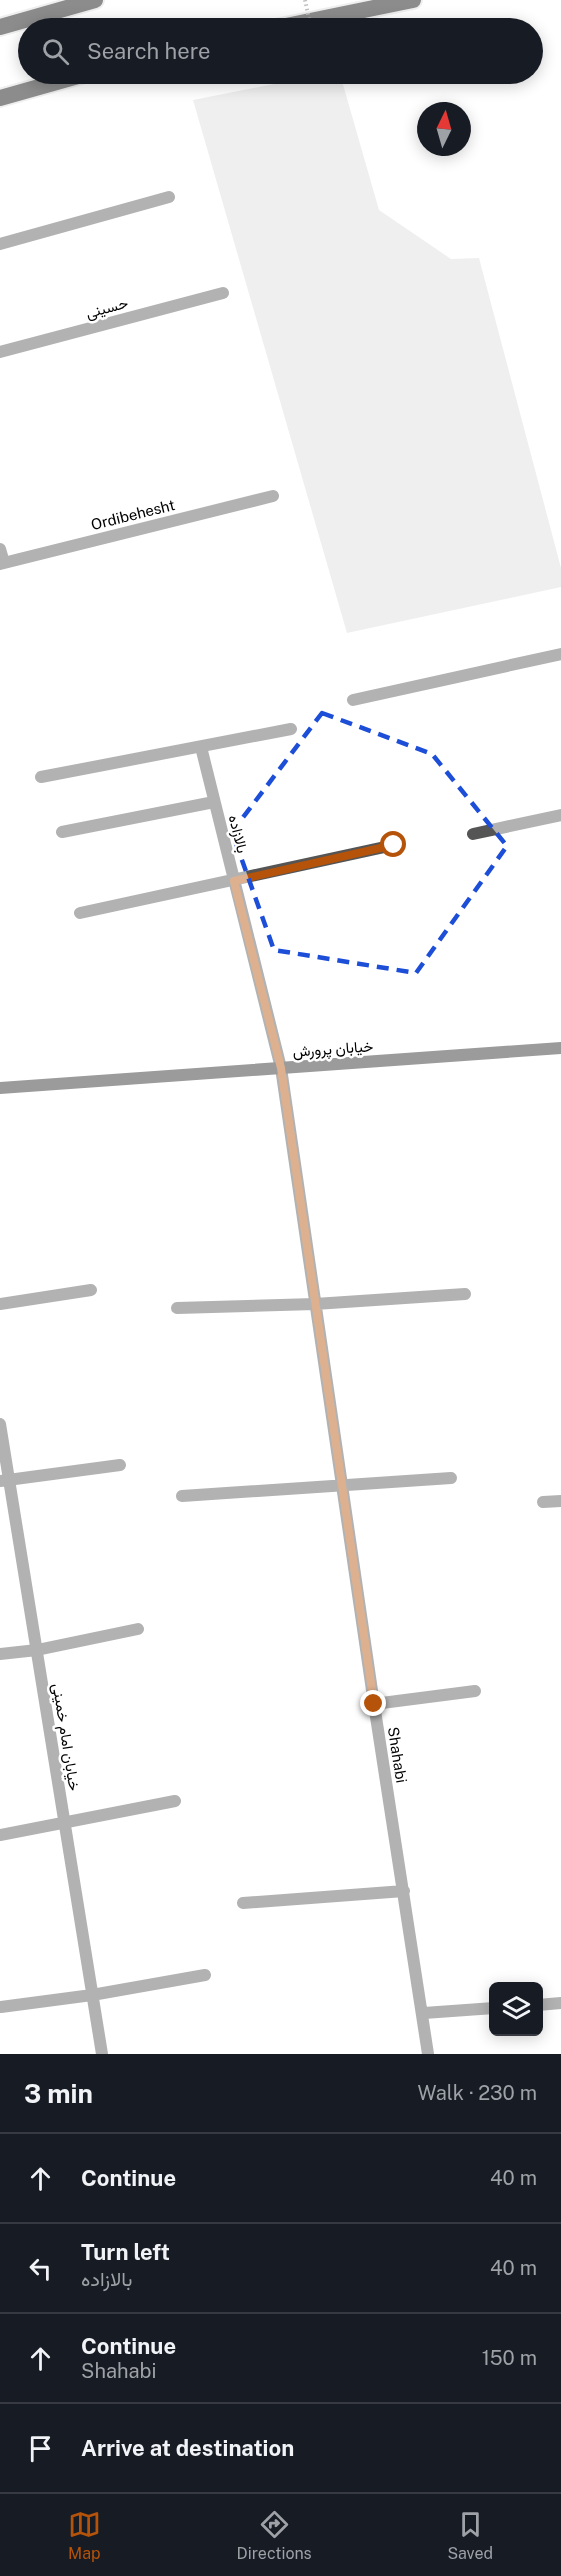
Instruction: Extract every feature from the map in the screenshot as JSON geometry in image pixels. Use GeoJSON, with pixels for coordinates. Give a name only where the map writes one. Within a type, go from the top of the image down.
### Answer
{"type":"FeatureCollection","features":[{"type":"Feature","properties":{"kind":"highway"},"geometry":{"type":"LineString","coordinates":[[31,18],[94,0]]}},
{"type":"Feature","properties":{"kind":"highway"},"geometry":{"type":"LineString","coordinates":[[325,18],[412,0]]}},
{"type":"Feature","properties":{"kind":"highway"},"geometry":{"type":"LineString","coordinates":[[0,27],[18,22]]}},
{"type":"Feature","properties":{"kind":"highway"},"geometry":{"type":"LineString","coordinates":[[0,98],[50,84]]}},
{"type":"Feature","properties":{"kind":"main road","name":"خیابان پرورش"},"geometry":{"type":"LineString","coordinates":[[0,1088],[561,1048]]}},
{"type":"Feature","properties":{"kind":"street"},"geometry":{"type":"LineString","coordinates":[[0,244],[169,197]]}},
{"type":"Feature","properties":{"kind":"street","name":"حسینی"},"geometry":{"type":"LineString","coordinates":[[0,352],[223,293]]}},
{"type":"Feature","properties":{"kind":"street","name":"Ordibehesht"},"geometry":{"type":"LineString","coordinates":[[2,563],[273,496]]}},
{"type":"Feature","properties":{"kind":"street"},"geometry":{"type":"LineString","coordinates":[[0,549],[2,563]]}},
{"type":"Feature","properties":{"kind":"street"},"geometry":{"type":"LineString","coordinates":[[353,700],[561,654]]}},
{"type":"Feature","properties":{"kind":"street"},"geometry":{"type":"LineString","coordinates":[[41,777],[291,729]]}},
{"type":"Feature","properties":{"kind":"street","name":"بالازاده"},"geometry":{"type":"LineString","coordinates":[[201,747],[281,1068]]}},
{"type":"Feature","properties":{"kind":"street"},"geometry":{"type":"LineString","coordinates":[[62,832],[214,802]]}},
{"type":"Feature","properties":{"kind":"street"},"geometry":{"type":"LineString","coordinates":[[473,834],[561,815]]}},
{"type":"Feature","properties":{"kind":"street"},"geometry":{"type":"LineString","coordinates":[[80,913],[394,845]]}},
{"type":"Feature","properties":{"kind":"street","name":"Shahabi"},"geometry":{"type":"LineString","coordinates":[[281,1068],[374,1704],[424,2013],[428,2054]]}},
{"type":"Feature","properties":{"kind":"street"},"geometry":{"type":"LineString","coordinates":[[0,1304],[91,1290]]}},
{"type":"Feature","properties":{"kind":"street"},"geometry":{"type":"LineString","coordinates":[[177,1308],[315,1304],[465,1293]]}},
{"type":"Feature","properties":{"kind":"street","name":"خیابان امام خمینی"},"geometry":{"type":"LineString","coordinates":[[0,1424],[4,1481],[36,1650],[102,2054]]}},
{"type":"Feature","properties":{"kind":"street"},"geometry":{"type":"LineString","coordinates":[[4,1481],[120,1465]]}},
{"type":"Feature","properties":{"kind":"street"},"geometry":{"type":"LineString","coordinates":[[182,1496],[451,1478]]}},
{"type":"Feature","properties":{"kind":"street"},"geometry":{"type":"LineString","coordinates":[[543,1502],[561,1502]]}},
{"type":"Feature","properties":{"kind":"street"},"geometry":{"type":"LineString","coordinates":[[0,1654],[36,1650],[138,1629]]}},
{"type":"Feature","properties":{"kind":"street"},"geometry":{"type":"LineString","coordinates":[[374,1704],[475,1691]]}},
{"type":"Feature","properties":{"kind":"street"},"geometry":{"type":"LineString","coordinates":[[0,1835],[175,1801]]}},
{"type":"Feature","properties":{"kind":"street"},"geometry":{"type":"LineString","coordinates":[[243,1903],[404,1891]]}},
{"type":"Feature","properties":{"kind":"street"},"geometry":{"type":"LineString","coordinates":[[1,2007],[92,1995],[205,1975]]}},
{"type":"Feature","properties":{"kind":"street"},"geometry":{"type":"LineString","coordinates":[[543,2005],[561,2003]]}},
{"type":"Feature","properties":{"kind":"street"},"geometry":{"type":"LineString","coordinates":[[424,2013],[489,2008]]}},
{"type":"Feature","properties":{"kind":"path"},"geometry":{"type":"LineString","coordinates":[[305,0],[309,18]]}},
{"type":"Feature","properties":{"kind":"highlighted area"},"geometry":{"type":"Polygon","coordinates":[[[322,713],[432,754],[507,846],[416,973],[274,950],[232,832],[322,713]]]}},
{"type":"Feature","properties":{"kind":"shaded area"},"geometry":{"type":"Polygon","coordinates":[[[274,84],[343,84],[379,210],[451,259],[479,258],[561,568],[561,587],[347,633],[193,100],[274,84]]]}},
{"type":"Feature","properties":{"kind":"route"},"geometry":{"type":"LineString","coordinates":[[374,1704],[281,1068],[234,881],[394,845]]}}]}
